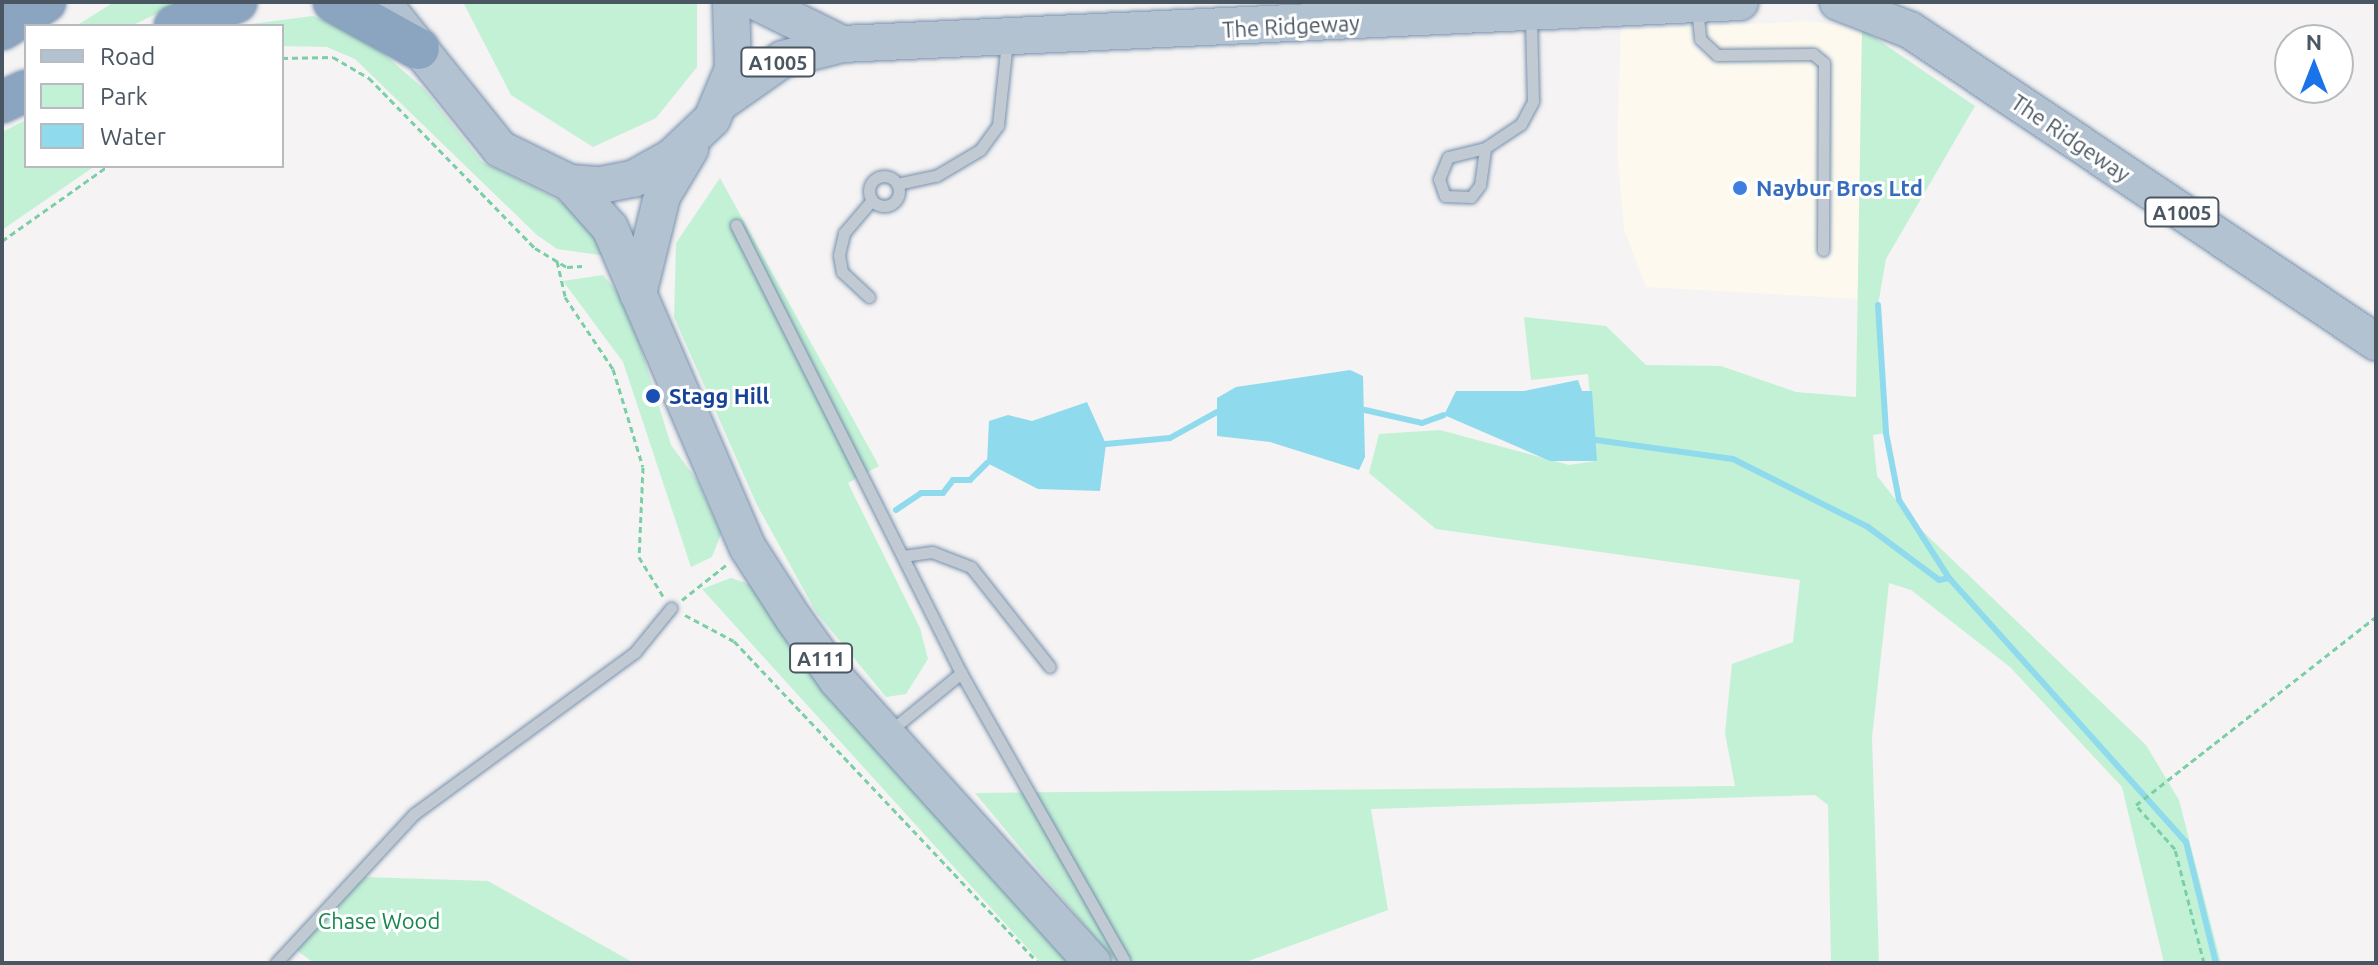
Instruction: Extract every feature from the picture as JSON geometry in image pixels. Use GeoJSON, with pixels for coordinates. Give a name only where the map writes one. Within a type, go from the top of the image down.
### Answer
{"type":"FeatureCollection","features":[{"type":"Feature","properties":{"kind":"highway"},"geometry":{"type":"LineString","coordinates":[[2,29],[45,2]]}},
{"type":"Feature","properties":{"kind":"highway"},"geometry":{"type":"LineString","coordinates":[[180,24],[236,2]]}},
{"type":"Feature","properties":{"kind":"highway"},"geometry":{"type":"LineString","coordinates":[[334,2],[419,49]]}},
{"type":"Feature","properties":{"kind":"highway"},"geometry":{"type":"LineString","coordinates":[[2,102],[24,92]]}},
{"type":"Feature","properties":{"kind":"main road"},"geometry":{"type":"LineString","coordinates":[[382,2],[500,149],[570,183],[633,179],[697,137]]}},
{"type":"Feature","properties":{"kind":"main road"},"geometry":{"type":"LineString","coordinates":[[638,294],[662,196],[697,137],[723,101],[736,39],[731,2]]}},
{"type":"Feature","properties":{"kind":"main road","name":"The Ridgeway"},"geometry":{"type":"LineString","coordinates":[[757,2],[842,44]]}},
{"type":"Feature","properties":{"kind":"main road","name":"The Ridgeway"},"geometry":{"type":"LineString","coordinates":[[723,101],[783,59],[842,44],[1740,2]]}},
{"type":"Feature","properties":{"kind":"main road","name":"The Ridgeway"},"geometry":{"type":"LineString","coordinates":[[1838,2],[1910,30],[2376,342]]}},
{"type":"Feature","properties":{"kind":"main road","name":"A111"},"geometry":{"type":"LineString","coordinates":[[570,183],[610,228],[748,548],[838,681],[886,735],[1109,962]]}},
{"type":"Feature","properties":{"kind":"lane"},"geometry":{"type":"LineString","coordinates":[[1696,4],[1700,39],[1717,55],[1813,54],[1824,63],[1823,250]]}},
{"type":"Feature","properties":{"kind":"lane"},"geometry":{"type":"LineString","coordinates":[[1485,148],[1480,185],[1457,201],[1445,196],[1439,179],[1448,157],[1485,148],[1521,124],[1533,101],[1530,13]]}},
{"type":"Feature","properties":{"kind":"lane"},"geometry":{"type":"LineString","coordinates":[[869,297],[842,272],[839,255],[844,233],[872,200],[875,179],[897,184],[936,176],[980,150],[998,125],[1007,38]]}},
{"type":"Feature","properties":{"kind":"lane"},"geometry":{"type":"LineString","coordinates":[[872,200],[893,203],[897,184]]}},
{"type":"Feature","properties":{"kind":"lane"},"geometry":{"type":"LineString","coordinates":[[736,225],[1109,962]]}},
{"type":"Feature","properties":{"kind":"lane"},"geometry":{"type":"LineString","coordinates":[[903,556],[932,552],[971,567],[1050,667]]}},
{"type":"Feature","properties":{"kind":"lane"},"geometry":{"type":"LineString","coordinates":[[276,963],[414,814],[635,652],[671,608]]}},
{"type":"Feature","properties":{"kind":"lane"},"geometry":{"type":"LineString","coordinates":[[886,735],[961,673]]}},
{"type":"Feature","properties":{"kind":"path"},"geometry":{"type":"LineString","coordinates":[[284,58],[333,57],[369,78],[535,248],[557,261],[582,266]]}},
{"type":"Feature","properties":{"kind":"path"},"geometry":{"type":"LineString","coordinates":[[2,241],[105,168]]}},
{"type":"Feature","properties":{"kind":"path"},"geometry":{"type":"LineString","coordinates":[[557,261],[565,297],[613,369],[643,467],[639,557],[671,608],[734,641],[1038,963]]}},
{"type":"Feature","properties":{"kind":"path"},"geometry":{"type":"LineString","coordinates":[[671,608],[748,548]]}},
{"type":"Feature","properties":{"kind":"path"},"geometry":{"type":"LineString","coordinates":[[2204,963],[2175,849],[2139,802],[2376,617]]}},
{"type":"Feature","properties":{"kind":"shaded area","name":"Naybur Bros Ltd"},"geometry":{"type":"Polygon","coordinates":[[[1809,21],[1862,29],[1858,299],[1646,287],[1624,229],[1617,148],[1621,30],[1809,21]]]}},
{"type":"Feature","properties":{"kind":"green space"},"geometry":{"type":"Polygon","coordinates":[[[114,2],[181,2],[135,24],[79,24],[114,2]]]}},
{"type":"Feature","properties":{"kind":"green space"},"geometry":{"type":"Polygon","coordinates":[[[463,2],[697,2],[697,67],[656,118],[593,147],[511,95],[463,2]]]}},
{"type":"Feature","properties":{"kind":"green space"},"geometry":{"type":"Polygon","coordinates":[[[313,16],[362,35],[424,89],[482,162],[566,204],[585,219],[607,256],[557,249],[537,235],[355,59],[327,47],[284,46],[284,24],[249,24],[313,16]]]}},
{"type":"Feature","properties":{"kind":"green space"},"geometry":{"type":"Polygon","coordinates":[[[1862,29],[1975,106],[1886,259],[1878,305],[1886,433],[1873,435],[1877,476],[1914,523],[2146,745],[2179,800],[2221,963],[2164,963],[2122,787],[2010,667],[1911,590],[1889,583],[1872,737],[1879,963],[1831,963],[1828,805],[1815,795],[1371,809],[1388,910],[1243,963],[1116,963],[975,793],[1735,786],[1725,733],[1732,664],[1793,642],[1800,580],[1436,529],[1369,473],[1379,434],[1440,430],[1569,465],[1596,461],[1588,374],[1531,380],[1524,317],[1606,326],[1646,365],[1721,366],[1796,392],[1856,397],[1862,29]]]}},
{"type":"Feature","properties":{"kind":"green space"},"geometry":{"type":"Polygon","coordinates":[[[24,121],[24,168],[92,168],[2,230],[2,132],[24,121]]]}},
{"type":"Feature","properties":{"kind":"green space"},"geometry":{"type":"Polygon","coordinates":[[[720,178],[879,466],[848,483],[920,628],[928,659],[906,694],[886,697],[816,612],[757,505],[674,317],[676,243],[720,178]]]}},
{"type":"Feature","properties":{"kind":"green space"},"geometry":{"type":"Polygon","coordinates":[[[603,275],[619,294],[639,342],[671,445],[697,480],[721,534],[712,557],[691,567],[623,362],[563,281],[603,275]]]}},
{"type":"Feature","properties":{"kind":"green space"},"geometry":{"type":"Polygon","coordinates":[[[731,578],[751,585],[1076,963],[1041,963],[702,589],[731,578]]]}},
{"type":"Feature","properties":{"kind":"green space","name":"Chase Wood"},"geometry":{"type":"Polygon","coordinates":[[[365,877],[488,881],[634,963],[314,963],[288,944],[365,877]]]}},
{"type":"Feature","properties":{"kind":"water"},"geometry":{"type":"Polygon","coordinates":[[[1350,370],[1363,376],[1365,457],[1359,470],[1270,442],[1217,436],[1217,398],[1236,387],[1350,370]]]}},
{"type":"Feature","properties":{"kind":"water"},"geometry":{"type":"Polygon","coordinates":[[[1578,380],[1582,391],[1592,391],[1597,461],[1550,461],[1444,415],[1456,391],[1524,391],[1578,380]]]}},
{"type":"Feature","properties":{"kind":"water"},"geometry":{"type":"Polygon","coordinates":[[[1087,402],[1106,444],[1100,491],[1038,489],[987,463],[989,421],[1008,415],[1032,421],[1087,402]]]}},
{"type":"Feature","properties":{"kind":"waterway"},"geometry":{"type":"LineString","coordinates":[[1878,305],[1886,433],[1899,500],[1949,578],[2186,842],[2216,963]]}},
{"type":"Feature","properties":{"kind":"waterway"},"geometry":{"type":"LineString","coordinates":[[1365,410],[1422,423],[1444,415]]}},
{"type":"Feature","properties":{"kind":"waterway"},"geometry":{"type":"LineString","coordinates":[[1106,444],[1170,438],[1217,412]]}},
{"type":"Feature","properties":{"kind":"waterway"},"geometry":{"type":"LineString","coordinates":[[1596,440],[1733,459],[1868,527],[1939,580],[1949,578]]}},
{"type":"Feature","properties":{"kind":"waterway"},"geometry":{"type":"LineString","coordinates":[[896,510],[921,493],[943,493],[953,480],[970,480],[987,463]]}},
{"type":"Feature","properties":{"kind":"place","name":"Naybur Bros Ltd"},"geometry":{"type":"Point","coordinates":[1740,188]}},
{"type":"Feature","properties":{"kind":"place","name":"Stagg Hill"},"geometry":{"type":"Point","coordinates":[653,396]}}]}
